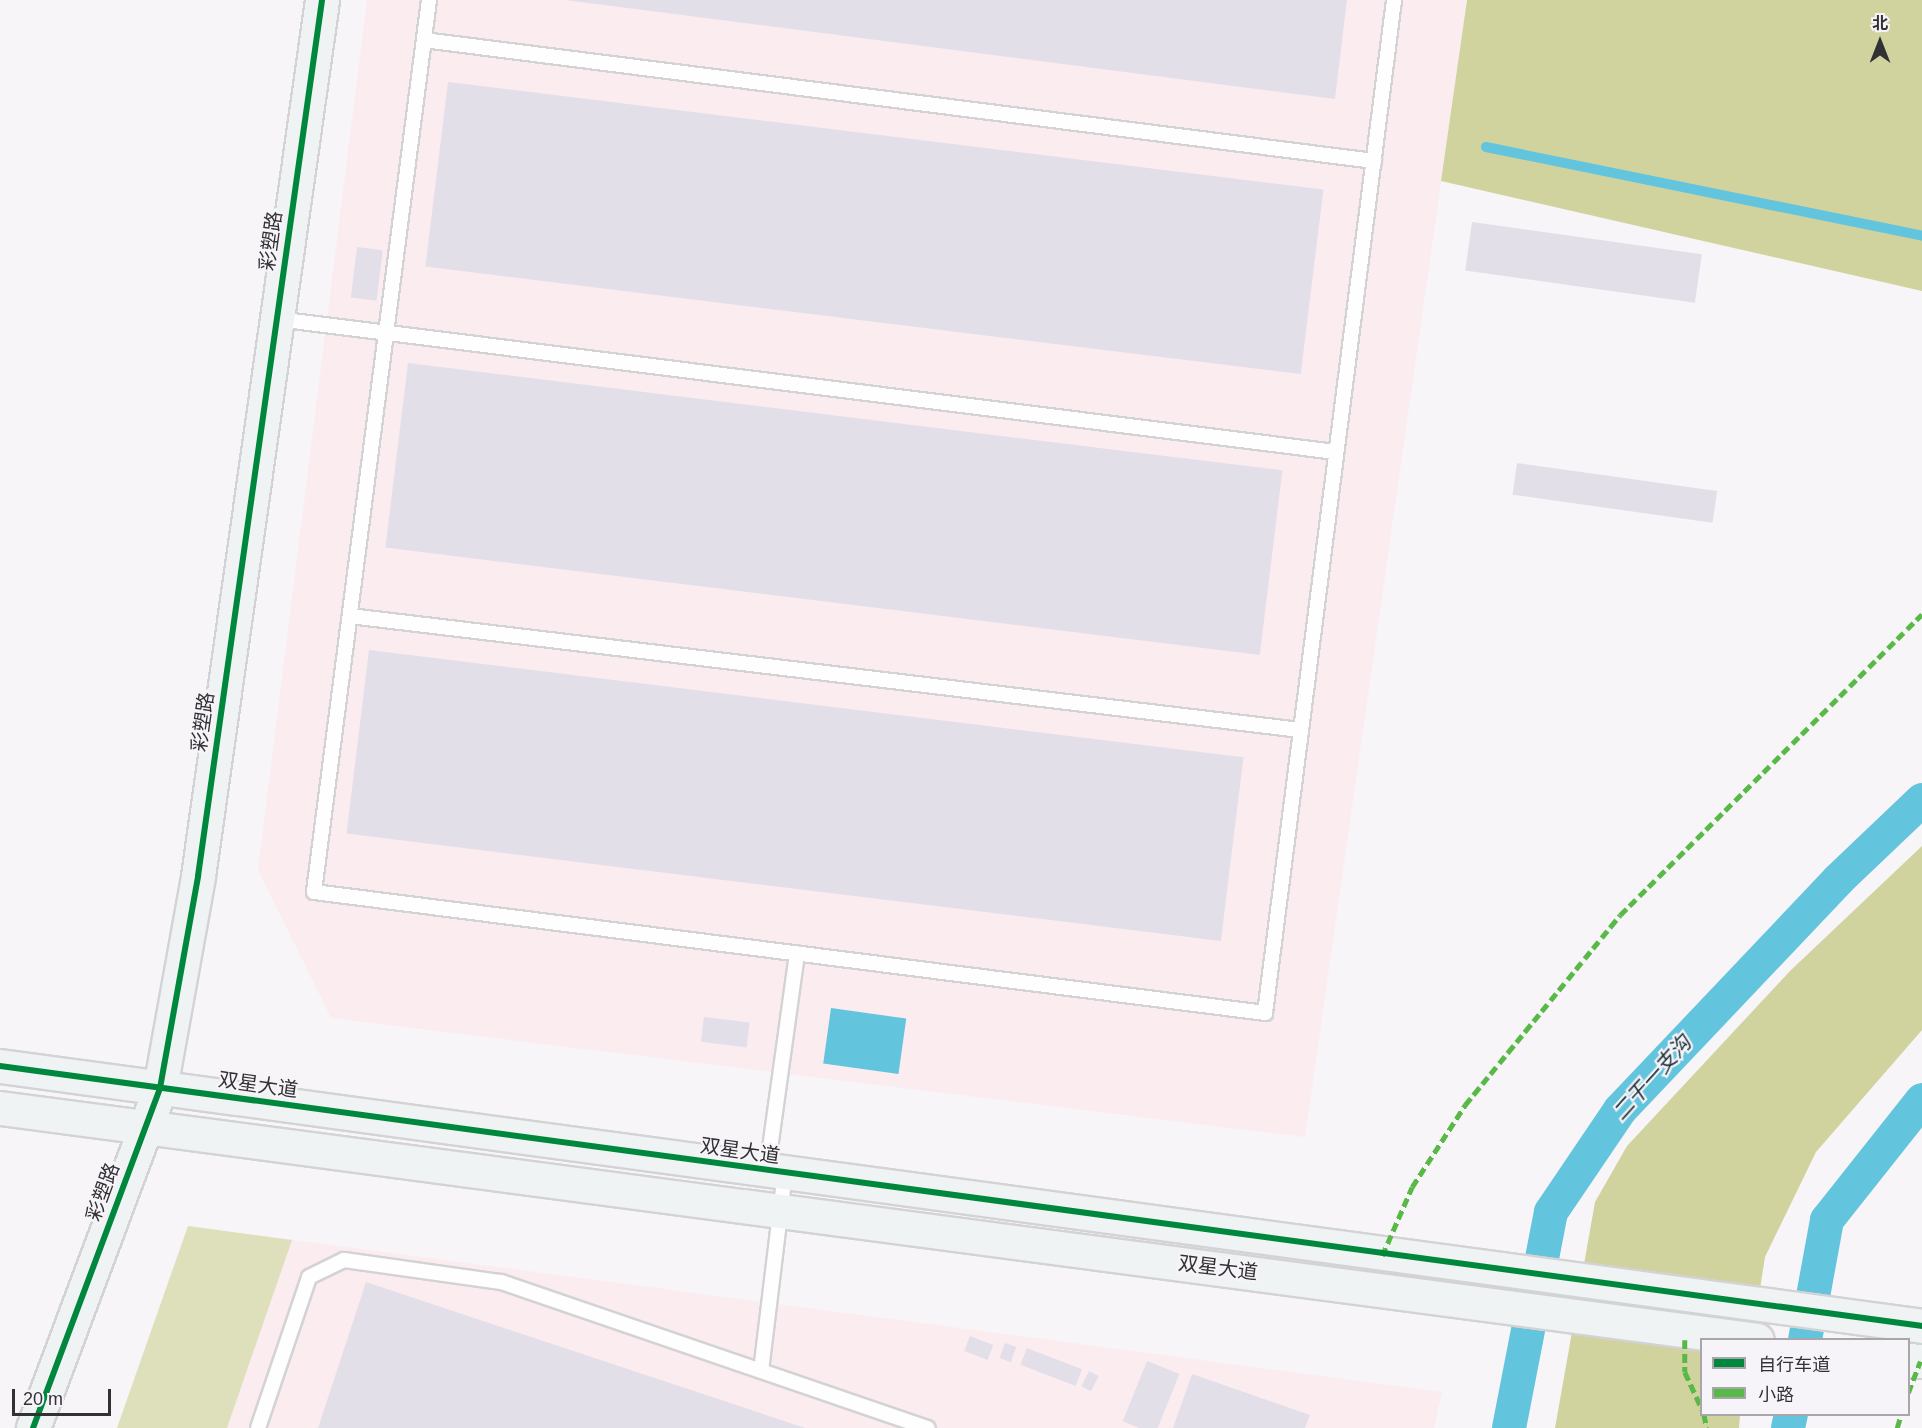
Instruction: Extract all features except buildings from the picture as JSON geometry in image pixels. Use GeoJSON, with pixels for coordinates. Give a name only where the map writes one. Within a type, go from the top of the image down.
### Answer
{"type":"FeatureCollection","features":[{"type":"Feature","properties":{"kind":"street","name":"彩塑路"},"geometry":{"type":"LineString","coordinates":[[33,1428],[160,1088],[198,876],[322,0]]}},
{"type":"Feature","properties":{"kind":"street","name":"双星大道"},"geometry":{"type":"LineString","coordinates":[[0,1066],[1475,1269],[1915,1325]]}},
{"type":"Feature","properties":{"kind":"street","name":"双星大道"},"geometry":{"type":"LineString","coordinates":[[0,1108],[1742,1338]]}},
{"type":"Feature","properties":{"kind":"lane"},"geometry":{"type":"LineString","coordinates":[[429,0],[314,892],[1264,1013],[1394,0]]}},
{"type":"Feature","properties":{"kind":"lane"},"geometry":{"type":"LineString","coordinates":[[424,40],[1374,161]]}},
{"type":"Feature","properties":{"kind":"lane"},"geometry":{"type":"LineString","coordinates":[[277,319],[1336,452]]}},
{"type":"Feature","properties":{"kind":"lane"},"geometry":{"type":"LineString","coordinates":[[350,616],[1301,729]]}},
{"type":"Feature","properties":{"kind":"lane"},"geometry":{"type":"LineString","coordinates":[[761,1371],[780,1211],[776,1173],[797,953]]}},
{"type":"Feature","properties":{"kind":"lane"},"geometry":{"type":"LineString","coordinates":[[258,1428],[309,1277],[344,1260],[501,1282],[928,1428]]}},
{"type":"Feature","properties":{"kind":"shaded area"},"geometry":{"type":"Polygon","coordinates":[[[367,0],[1467,0],[1305,1137],[331,1018],[258,870],[367,0]]]}},
{"type":"Feature","properties":{"kind":"shaded area"},"geometry":{"type":"Polygon","coordinates":[[[188,1226],[1442,1392],[1434,1428],[117,1428],[188,1226]]]}},
{"type":"Feature","properties":{"kind":"green space"},"geometry":{"type":"Polygon","coordinates":[[[1467,0],[1922,0],[1922,291],[1441,181],[1467,0]]]}},
{"type":"Feature","properties":{"kind":"green space"},"geometry":{"type":"Polygon","coordinates":[[[1922,846],[1922,1030],[1816,1152],[1765,1257],[1752,1338],[1700,1338],[1700,1416],[1740,1416],[1739,1428],[1555,1428],[1595,1202],[1627,1146],[1790,971],[1922,846]]]}},
{"type":"Feature","properties":{"kind":"green space"},"geometry":{"type":"Polygon","coordinates":[[[188,1226],[292,1240],[227,1428],[117,1428],[188,1226]]]}},
{"type":"Feature","properties":{"kind":"water"},"geometry":{"type":"Polygon","coordinates":[[[831,1008],[906,1019],[898,1074],[823,1063],[831,1008]]]}},
{"type":"Feature","properties":{"kind":"waterway"},"geometry":{"type":"LineString","coordinates":[[1486,147],[1922,236]]}},
{"type":"Feature","properties":{"kind":"waterway","name":"二干一支沟"},"geometry":{"type":"LineString","coordinates":[[1509,1428],[1551,1212],[1620,1110],[1838,880],[1922,800]]}},
{"type":"Feature","properties":{"kind":"waterway"},"geometry":{"type":"LineString","coordinates":[[1805,1338],[1827,1220],[1922,1100]]}},
{"type":"Feature","properties":{"kind":"waterway"},"geometry":{"type":"LineString","coordinates":[[1788,1428],[1791,1416]]}},
{"type":"Feature","properties":{"kind":"marked path"},"geometry":{"type":"LineString","coordinates":[[1382,1256],[1412,1187],[1465,1105],[1620,915],[1922,614]]}},
{"type":"Feature","properties":{"kind":"marked path"},"geometry":{"type":"LineString","coordinates":[[1685,1340],[1685,1372],[1700,1405]]}},
{"type":"Feature","properties":{"kind":"marked path"},"geometry":{"type":"LineString","coordinates":[[1910,1388],[1920,1361]]}},
{"type":"Feature","properties":{"kind":"marked path"},"geometry":{"type":"LineString","coordinates":[[1704,1416],[1707,1428]]}},
{"type":"Feature","properties":{"kind":"marked path"},"geometry":{"type":"LineString","coordinates":[[1897,1428],[1900,1416]]}},
{"type":"Feature","properties":{"kind":"cycle path"},"geometry":{"type":"LineString","coordinates":[[33,1428],[160,1088],[198,876],[322,0]]}},
{"type":"Feature","properties":{"kind":"cycle path"},"geometry":{"type":"LineString","coordinates":[[0,1066],[1922,1326]]}}]}
